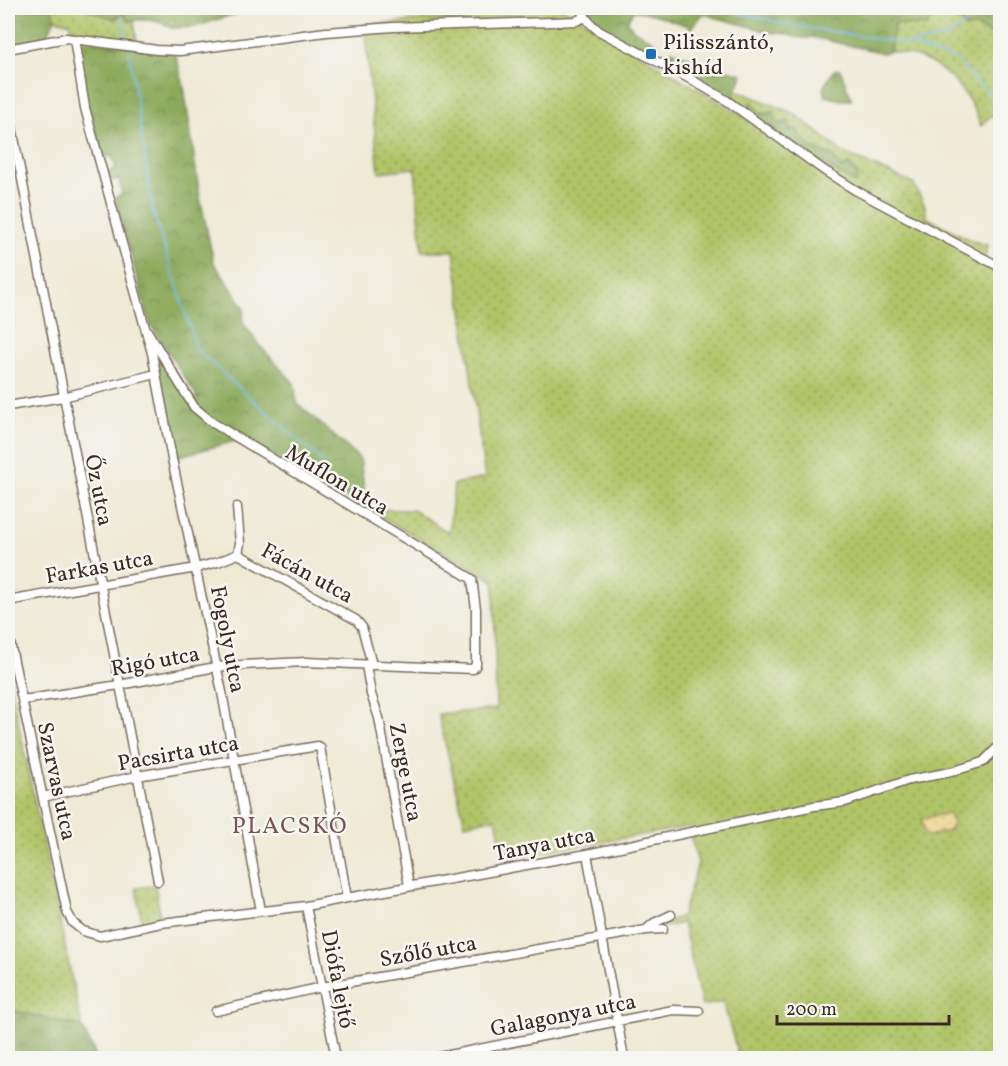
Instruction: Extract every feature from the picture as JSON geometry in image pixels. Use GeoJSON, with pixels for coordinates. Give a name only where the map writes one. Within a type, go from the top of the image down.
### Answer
{"type":"FeatureCollection","features":[{"type":"Feature","properties":{"kind":"street"},"geometry":{"type":"LineString","coordinates":[[579,8],[594,28],[604,35],[726,100],[825,171],[857,191],[1000,267]]}},
{"type":"Feature","properties":{"kind":"street"},"geometry":{"type":"LineString","coordinates":[[8,50],[66,38],[180,51],[381,28],[576,21],[585,17]]}},
{"type":"Feature","properties":{"kind":"street","name":"Muflon utca"},"geometry":{"type":"LineString","coordinates":[[74,39],[85,108],[146,328],[156,374]]}},
{"type":"Feature","properties":{"kind":"street","name":"Őz utca"},"geometry":{"type":"LineString","coordinates":[[8,107],[158,881]]}},
{"type":"Feature","properties":{"kind":"street","name":"Muflon utca"},"geometry":{"type":"LineString","coordinates":[[146,328],[194,407],[213,423],[472,579],[476,609],[476,665]]}},
{"type":"Feature","properties":{"kind":"street"},"geometry":{"type":"LineString","coordinates":[[8,406],[63,397],[156,374]]}},
{"type":"Feature","properties":{"kind":"street","name":"Fogoly utca"},"geometry":{"type":"LineString","coordinates":[[156,374],[216,667],[261,911]]}},
{"type":"Feature","properties":{"kind":"street"},"geometry":{"type":"LineString","coordinates":[[237,507],[240,543],[238,554]]}},
{"type":"Feature","properties":{"kind":"street","name":"Fácán utca"},"geometry":{"type":"LineString","coordinates":[[196,568],[238,554],[356,620],[362,627],[369,665]]}},
{"type":"Feature","properties":{"kind":"street","name":"Farkas utca"},"geometry":{"type":"LineString","coordinates":[[8,601],[196,568]]}},
{"type":"Feature","properties":{"kind":"street","name":"Szarvas utca"},"geometry":{"type":"LineString","coordinates":[[8,633],[68,912],[74,923],[83,931]]}},
{"type":"Feature","properties":{"kind":"street","name":"Rigó utca"},"geometry":{"type":"LineString","coordinates":[[23,700],[216,667],[306,662],[473,669],[476,665]]}},
{"type":"Feature","properties":{"kind":"street","name":"Zerge utca"},"geometry":{"type":"LineString","coordinates":[[369,665],[371,694],[379,718],[409,886]]}},
{"type":"Feature","properties":{"kind":"street","name":"Tanya utca"},"geometry":{"type":"LineString","coordinates":[[83,931],[100,936],[160,923],[306,906],[588,854],[814,806],[845,802],[909,780],[951,772],[983,762],[1000,745]]}},
{"type":"Feature","properties":{"kind":"street","name":"Pacsirta utca"},"geometry":{"type":"LineString","coordinates":[[43,797],[137,776],[318,746],[347,898]]}},
{"type":"Feature","properties":{"kind":"street"},"geometry":{"type":"LineString","coordinates":[[588,854],[624,1059]]}},
{"type":"Feature","properties":{"kind":"street","name":"Diófa lejtő"},"geometry":{"type":"LineString","coordinates":[[306,906],[336,1059]]}},
{"type":"Feature","properties":{"kind":"street","name":"Szőlő utca"},"geometry":{"type":"LineString","coordinates":[[646,930],[654,922],[671,915]]}},
{"type":"Feature","properties":{"kind":"street","name":"Szőlő utca"},"geometry":{"type":"LineString","coordinates":[[216,1011],[322,987],[646,930],[663,929]]}},
{"type":"Feature","properties":{"kind":"street","name":"Galagonya utca"},"geometry":{"type":"LineString","coordinates":[[434,1059],[673,1010],[699,1011]]}},
{"type":"Feature","properties":{"kind":"green space"},"geometry":{"type":"Polygon","coordinates":[[[8,8],[51,8],[55,19],[46,38],[8,46],[8,8]]]}},
{"type":"Feature","properties":{"kind":"green space"},"geometry":{"type":"Polygon","coordinates":[[[51,8],[83,8],[114,19],[123,14],[129,21],[134,21],[138,49],[80,41],[77,34],[72,33],[71,23],[55,19],[51,8]]]}},
{"type":"Feature","properties":{"kind":"green space"},"geometry":{"type":"Polygon","coordinates":[[[83,8],[253,8],[195,27],[171,28],[151,20],[129,21],[123,14],[114,19],[83,8]]]}},
{"type":"Feature","properties":{"kind":"green space"},"geometry":{"type":"Polygon","coordinates":[[[515,8],[563,8],[855,183],[849,164],[842,169],[832,155],[811,147],[796,130],[789,130],[775,121],[774,112],[751,112],[731,102],[736,90],[793,113],[844,153],[913,183],[925,206],[926,217],[973,241],[987,245],[985,261],[1000,271],[1000,1058],[739,1058],[723,1002],[702,1006],[683,923],[657,928],[657,925],[682,916],[698,863],[688,827],[504,859],[496,818],[465,824],[438,714],[496,709],[494,581],[367,509],[414,510],[449,533],[454,484],[485,478],[454,251],[422,251],[415,168],[379,172],[364,25],[504,14],[515,8]]]}},
{"type":"Feature","properties":{"kind":"green space"},"geometry":{"type":"Polygon","coordinates":[[[583,8],[910,9],[932,16],[927,26],[895,24],[890,51],[883,53],[812,37],[802,38],[773,33],[703,14],[691,29],[689,26],[654,14],[633,11],[627,22],[634,30],[658,44],[654,51],[642,46],[624,44],[593,26],[583,8]]]}},
{"type":"Feature","properties":{"kind":"green space"},"geometry":{"type":"Polygon","coordinates":[[[897,8],[960,8],[957,16],[989,34],[1000,31],[1000,115],[989,117],[981,126],[965,94],[949,76],[918,57],[890,51],[895,24],[926,26],[932,16],[910,9],[897,8]]]}},
{"type":"Feature","properties":{"kind":"green space"},"geometry":{"type":"Polygon","coordinates":[[[960,8],[1000,8],[1000,31],[989,34],[978,27],[966,28],[957,16],[960,8]]]}},
{"type":"Feature","properties":{"kind":"green space"},"geometry":{"type":"Polygon","coordinates":[[[80,41],[175,52],[184,87],[200,198],[214,263],[244,307],[243,323],[260,346],[294,383],[297,403],[360,459],[367,509],[243,439],[176,457],[152,339],[191,398],[198,398],[150,324],[115,198],[122,194],[119,179],[109,181],[107,173],[116,168],[111,156],[102,158],[80,73],[80,41]]]}},
{"type":"Feature","properties":{"kind":"green space"},"geometry":{"type":"Polygon","coordinates":[[[671,50],[714,67],[743,74],[731,102],[665,59],[671,50]]]}},
{"type":"Feature","properties":{"kind":"green space"},"geometry":{"type":"Polygon","coordinates":[[[840,69],[852,100],[825,96],[824,86],[834,70],[840,69]]]}},
{"type":"Feature","properties":{"kind":"green space"},"geometry":{"type":"Polygon","coordinates":[[[752,102],[761,115],[774,112],[775,121],[781,124],[788,121],[791,124],[789,130],[796,129],[811,146],[820,152],[832,155],[842,169],[849,164],[858,175],[855,183],[796,148],[743,109],[752,102]]]}},
{"type":"Feature","properties":{"kind":"green space"},"geometry":{"type":"Polygon","coordinates":[[[8,665],[82,1027],[15,1011],[8,991],[8,665]]]}},
{"type":"Feature","properties":{"kind":"green space"},"geometry":{"type":"Polygon","coordinates":[[[155,885],[161,920],[142,923],[136,888],[155,885]]]}},
{"type":"Feature","properties":{"kind":"green space"},"geometry":{"type":"Polygon","coordinates":[[[8,991],[15,1011],[82,1027],[97,1058],[8,1058],[8,991]]]}},
{"type":"Feature","properties":{"kind":"sand"},"geometry":{"type":"Polygon","coordinates":[[[948,813],[953,823],[949,831],[928,836],[924,834],[922,819],[948,813]]]}},
{"type":"Feature","properties":{"kind":"waterway"},"geometry":{"type":"LineString","coordinates":[[119,8],[127,40]]}},
{"type":"Feature","properties":{"kind":"waterway"},"geometry":{"type":"LineString","coordinates":[[716,8],[797,26],[908,44],[957,60],[1000,106]]}},
{"type":"Feature","properties":{"kind":"waterway"},"geometry":{"type":"LineString","coordinates":[[909,44],[948,37],[987,8]]}},
{"type":"Feature","properties":{"kind":"waterway"},"geometry":{"type":"LineString","coordinates":[[129,51],[153,211],[196,347],[323,462]]}},
{"type":"Feature","properties":{"kind":"place","name":"Pilisszántó, kishíd"},"geometry":{"type":"Point","coordinates":[651,54]}},
{"type":"Feature","properties":{"kind":"district","name":"PLACSKÓ"},"geometry":{"type":"Point","coordinates":[290,825]}}]}
